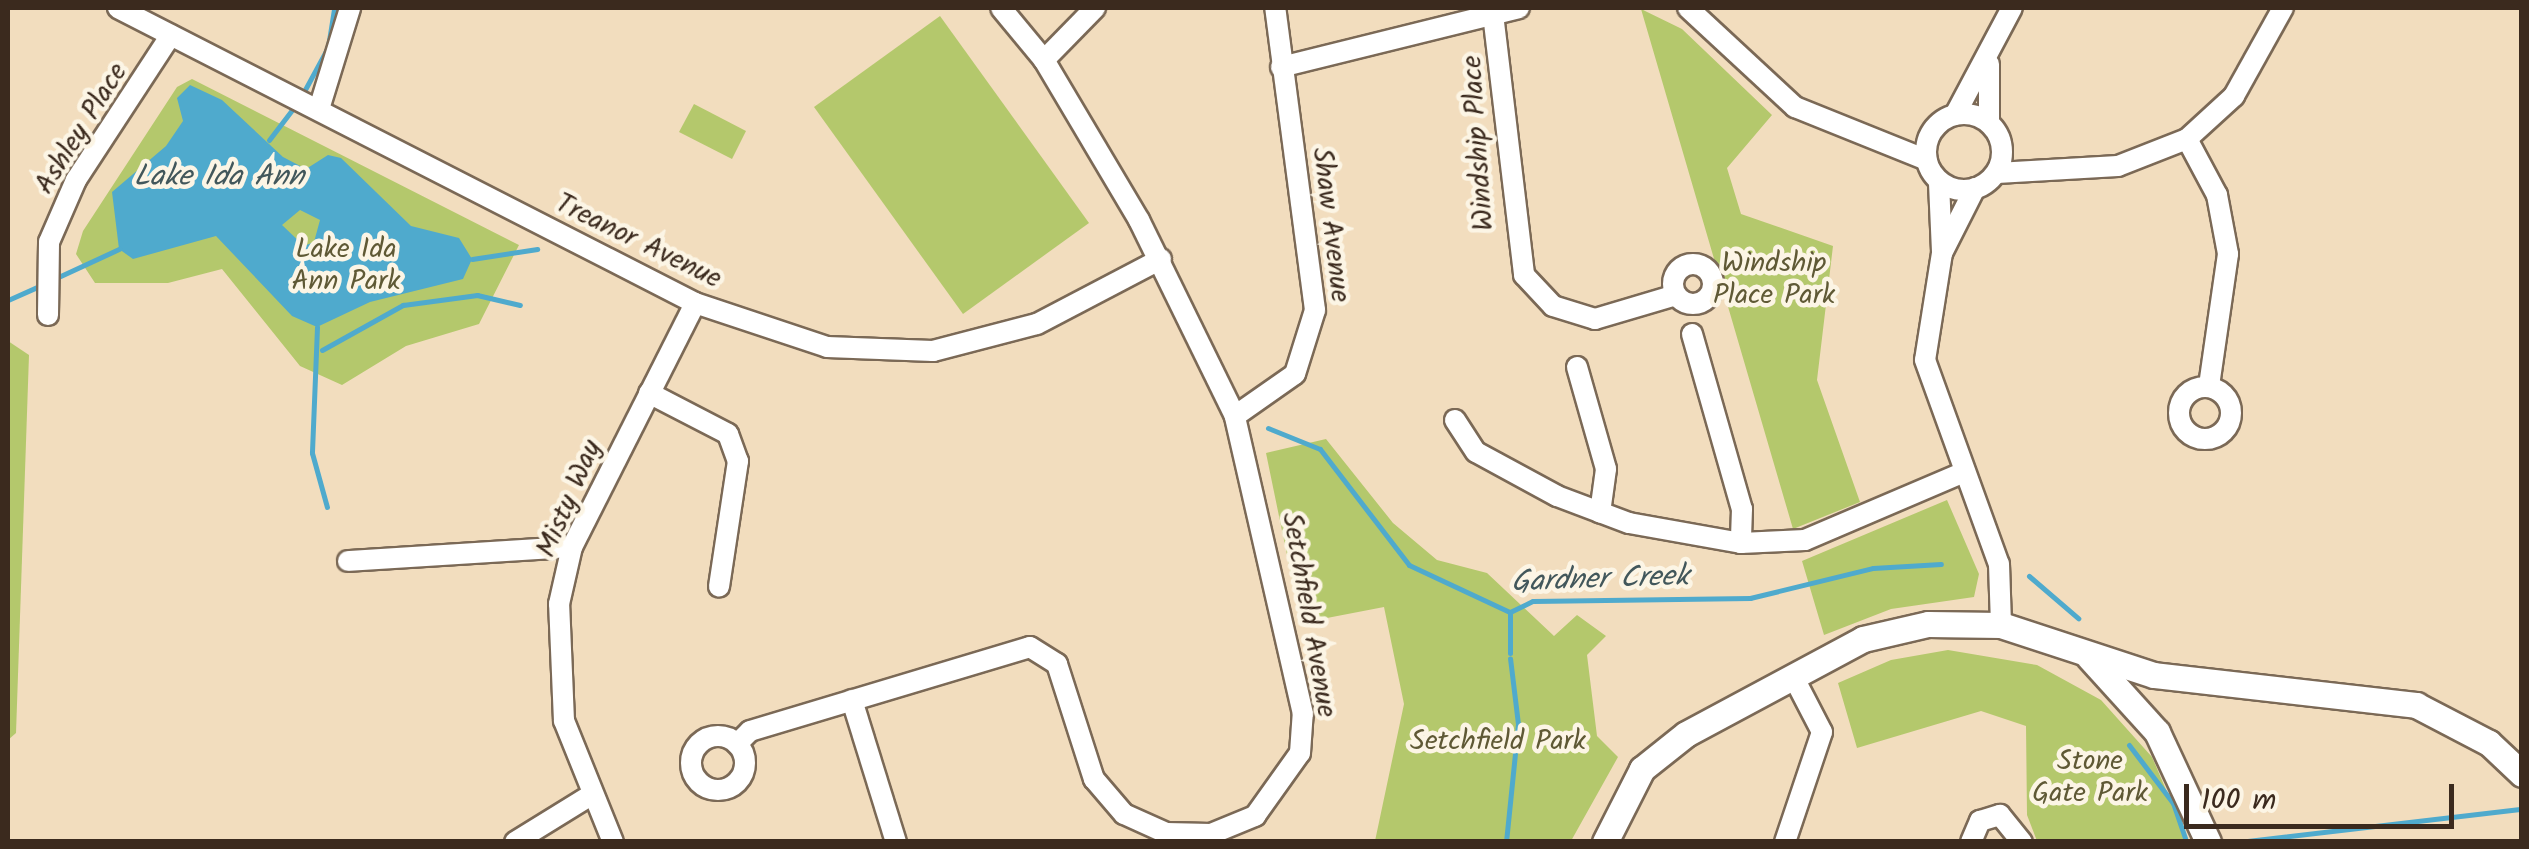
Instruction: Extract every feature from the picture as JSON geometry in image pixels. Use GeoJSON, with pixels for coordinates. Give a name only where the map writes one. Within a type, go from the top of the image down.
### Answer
{"type":"FeatureCollection","features":[{"type":"Feature","properties":{"kind":"street","name":"Treanor Avenue"},"geometry":{"type":"LineString","coordinates":[[118,8],[695,304],[826,347],[933,350],[1037,324],[1160,259]]}},
{"type":"Feature","properties":{"kind":"street"},"geometry":{"type":"LineString","coordinates":[[320,110],[350,8]]}},
{"type":"Feature","properties":{"kind":"street","name":"Setchfield Avenue"},"geometry":{"type":"LineString","coordinates":[[737,744],[750,731],[1030,647],[1057,664],[1094,779],[1124,814],[1166,833],[1196,834],[1255,816],[1292,770],[1303,714],[1236,416],[1160,259],[1044,60],[1001,8]]}},
{"type":"Feature","properties":{"kind":"street"},"geometry":{"type":"LineString","coordinates":[[1044,60],[1096,8]]}},
{"type":"Feature","properties":{"kind":"street","name":"Shaw Avenue"},"geometry":{"type":"LineString","coordinates":[[1236,416],[1295,374],[1313,332],[1275,8]]}},
{"type":"Feature","properties":{"kind":"street"},"geometry":{"type":"LineString","coordinates":[[1280,67],[1519,8]]}},
{"type":"Feature","properties":{"kind":"street"},"geometry":{"type":"LineString","coordinates":[[1688,8],[1794,107],[1926,160]]}},
{"type":"Feature","properties":{"kind":"street"},"geometry":{"type":"LineString","coordinates":[[1885,143],[1930,133],[1954,115],[1990,62],[2012,8]]}},
{"type":"Feature","properties":{"kind":"street"},"geometry":{"type":"LineString","coordinates":[[1942,253],[1975,188],[1996,172],[2040,164],[2118,166],[2187,139],[2234,96],[2284,8]]}},
{"type":"Feature","properties":{"kind":"street","name":"Windship Place"},"geometry":{"type":"LineString","coordinates":[[1493,14],[1524,275],[1554,306],[1595,319],[1676,295]]}},
{"type":"Feature","properties":{"kind":"street","name":"Ashley Place"},"geometry":{"type":"LineString","coordinates":[[48,315],[54,229],[172,35]]}},
{"type":"Feature","properties":{"kind":"street"},"geometry":{"type":"LineString","coordinates":[[1990,62],[1989,122],[2001,143],[2040,164]]}},
{"type":"Feature","properties":{"kind":"street"},"geometry":{"type":"LineString","coordinates":[[1954,115],[1989,122]]}},
{"type":"Feature","properties":{"kind":"street"},"geometry":{"type":"LineString","coordinates":[[1930,133],[1926,160],[1938,183],[1942,253],[1924,360],[1998,564],[2001,625]]}},
{"type":"Feature","properties":{"kind":"street"},"geometry":{"type":"LineString","coordinates":[[2187,139],[2217,194],[2228,254],[2208,386]]}},
{"type":"Feature","properties":{"kind":"street"},"geometry":{"type":"LineString","coordinates":[[1996,172],[2001,143]]}},
{"type":"Feature","properties":{"kind":"street"},"geometry":{"type":"LineString","coordinates":[[1938,183],[1975,188]]}},
{"type":"Feature","properties":{"kind":"street","name":"Misty Way"},"geometry":{"type":"LineString","coordinates":[[613,842],[590,795],[556,662],[572,547],[695,304]]}},
{"type":"Feature","properties":{"kind":"street"},"geometry":{"type":"LineString","coordinates":[[1692,334],[1742,508],[1741,543]]}},
{"type":"Feature","properties":{"kind":"street"},"geometry":{"type":"LineString","coordinates":[[1577,367],[1606,469],[1600,513]]}},
{"type":"Feature","properties":{"kind":"street"},"geometry":{"type":"LineString","coordinates":[[649,393],[728,434],[738,461],[720,587]]}},
{"type":"Feature","properties":{"kind":"street"},"geometry":{"type":"LineString","coordinates":[[1455,420],[1476,452],[1600,513],[1741,543],[1805,540],[1962,473]]}},
{"type":"Feature","properties":{"kind":"street"},"geometry":{"type":"LineString","coordinates":[[348,562],[572,547]]}},
{"type":"Feature","properties":{"kind":"street"},"geometry":{"type":"LineString","coordinates":[[1605,842],[1642,769],[1686,734],[1793,676],[1892,630],[2001,625],[2088,657],[2154,675],[2416,705],[2490,743],[2522,774]]}},
{"type":"Feature","properties":{"kind":"street"},"geometry":{"type":"LineString","coordinates":[[2088,657],[2157,732],[2208,842]]}},
{"type":"Feature","properties":{"kind":"street"},"geometry":{"type":"LineString","coordinates":[[1785,842],[1822,732],[1793,676]]}},
{"type":"Feature","properties":{"kind":"street"},"geometry":{"type":"LineString","coordinates":[[852,700],[896,842]]}},
{"type":"Feature","properties":{"kind":"street"},"geometry":{"type":"LineString","coordinates":[[515,842],[590,795]]}},
{"type":"Feature","properties":{"kind":"street"},"geometry":{"type":"LineString","coordinates":[[1971,842],[1980,821],[2000,815],[2022,842]]}},
{"type":"Feature","properties":{"kind":"green space","name":"Windship Place Park"},"geometry":{"type":"Polygon","coordinates":[[[1641,9],[1682,29],[1772,115],[1727,168],[1741,214],[1833,246],[1817,380],[1860,502],[1793,529],[1641,9]]]}},
{"type":"Feature","properties":{"kind":"green space"},"geometry":{"type":"Polygon","coordinates":[[[940,16],[1089,223],[963,314],[814,107],[940,16]]]}},
{"type":"Feature","properties":{"kind":"green space","name":"Lake Ida Ann Park"},"geometry":{"type":"Polygon","coordinates":[[[192,79],[519,245],[479,324],[406,346],[342,385],[300,366],[222,269],[168,283],[95,283],[76,254],[83,231],[177,87],[192,79]]]}},
{"type":"Feature","properties":{"kind":"green space"},"geometry":{"type":"Polygon","coordinates":[[[694,104],[746,131],[732,159],[679,132],[694,104]]]}},
{"type":"Feature","properties":{"kind":"green space"},"geometry":{"type":"Polygon","coordinates":[[[8,341],[29,355],[16,733],[8,740],[8,341]]]}},
{"type":"Feature","properties":{"kind":"green space","name":"Setchfield Park"},"geometry":{"type":"Polygon","coordinates":[[[1326,439],[1393,523],[1437,560],[1487,573],[1554,636],[1577,615],[1606,636],[1587,655],[1597,736],[1618,757],[1571,841],[1375,841],[1404,704],[1384,607],[1301,623],[1266,453],[1326,439]]]}},
{"type":"Feature","properties":{"kind":"green space"},"geometry":{"type":"Polygon","coordinates":[[[1947,500],[1979,574],[1974,597],[1891,609],[1824,635],[1802,561],[1947,500]]]}},
{"type":"Feature","properties":{"kind":"green space","name":"Stone Gate Park"},"geometry":{"type":"Polygon","coordinates":[[[1948,650],[2037,665],[2101,700],[2152,757],[2188,841],[2037,841],[2027,815],[2026,726],[1981,711],[1857,748],[1838,683],[1891,660],[1948,650]]]}},
{"type":"Feature","properties":{"kind":"water","name":"Lake Ida Ann"},"geometry":{"type":"Polygon","coordinates":[[[190,85],[222,100],[283,157],[306,169],[328,155],[341,158],[411,226],[459,238],[472,259],[463,279],[370,302],[317,327],[292,316],[216,236],[133,259],[119,249],[112,192],[166,146],[183,121],[177,98],[190,85]],[[300,210],[282,225],[304,246],[314,242],[320,220],[300,210]]]}},
{"type":"Feature","properties":{"kind":"waterway"},"geometry":{"type":"LineString","coordinates":[[301,97],[328,47],[334,8]]}},
{"type":"Feature","properties":{"kind":"waterway"},"geometry":{"type":"LineString","coordinates":[[269,140],[295,106]]}},
{"type":"Feature","properties":{"kind":"waterway","name":"Gardner Creek"},"geometry":{"type":"LineString","coordinates":[[54,279],[119,249]]}},
{"type":"Feature","properties":{"kind":"waterway","name":"Gardner Creek"},"geometry":{"type":"LineString","coordinates":[[472,259],[537,249]]}},
{"type":"Feature","properties":{"kind":"waterway","name":"Gardner Creek"},"geometry":{"type":"LineString","coordinates":[[8,300],[44,284]]}},
{"type":"Feature","properties":{"kind":"waterway"},"geometry":{"type":"LineString","coordinates":[[322,350],[403,305],[477,295],[520,305]]}},
{"type":"Feature","properties":{"kind":"waterway"},"geometry":{"type":"LineString","coordinates":[[317,327],[312,453],[327,507]]}},
{"type":"Feature","properties":{"kind":"waterway","name":"Gardner Creek"},"geometry":{"type":"LineString","coordinates":[[1268,428],[1320,449],[1409,565],[1510,612],[1533,601],[1750,598],[1873,568],[1941,564]]}},
{"type":"Feature","properties":{"kind":"waterway","name":"Gardner Creek"},"geometry":{"type":"LineString","coordinates":[[2029,576],[2078,618]]}},
{"type":"Feature","properties":{"kind":"waterway"},"geometry":{"type":"LineString","coordinates":[[1510,612],[1510,653]]}},
{"type":"Feature","properties":{"kind":"waterway"},"geometry":{"type":"LineString","coordinates":[[1506,842],[1518,724],[1510,658]]}},
{"type":"Feature","properties":{"kind":"waterway","name":"Gardner Creek"},"geometry":{"type":"LineString","coordinates":[[2129,745],[2173,803],[2185,838]]}},
{"type":"Feature","properties":{"kind":"waterway","name":"Gardner Creek"},"geometry":{"type":"LineString","coordinates":[[2239,842],[2522,809]]}}]}
